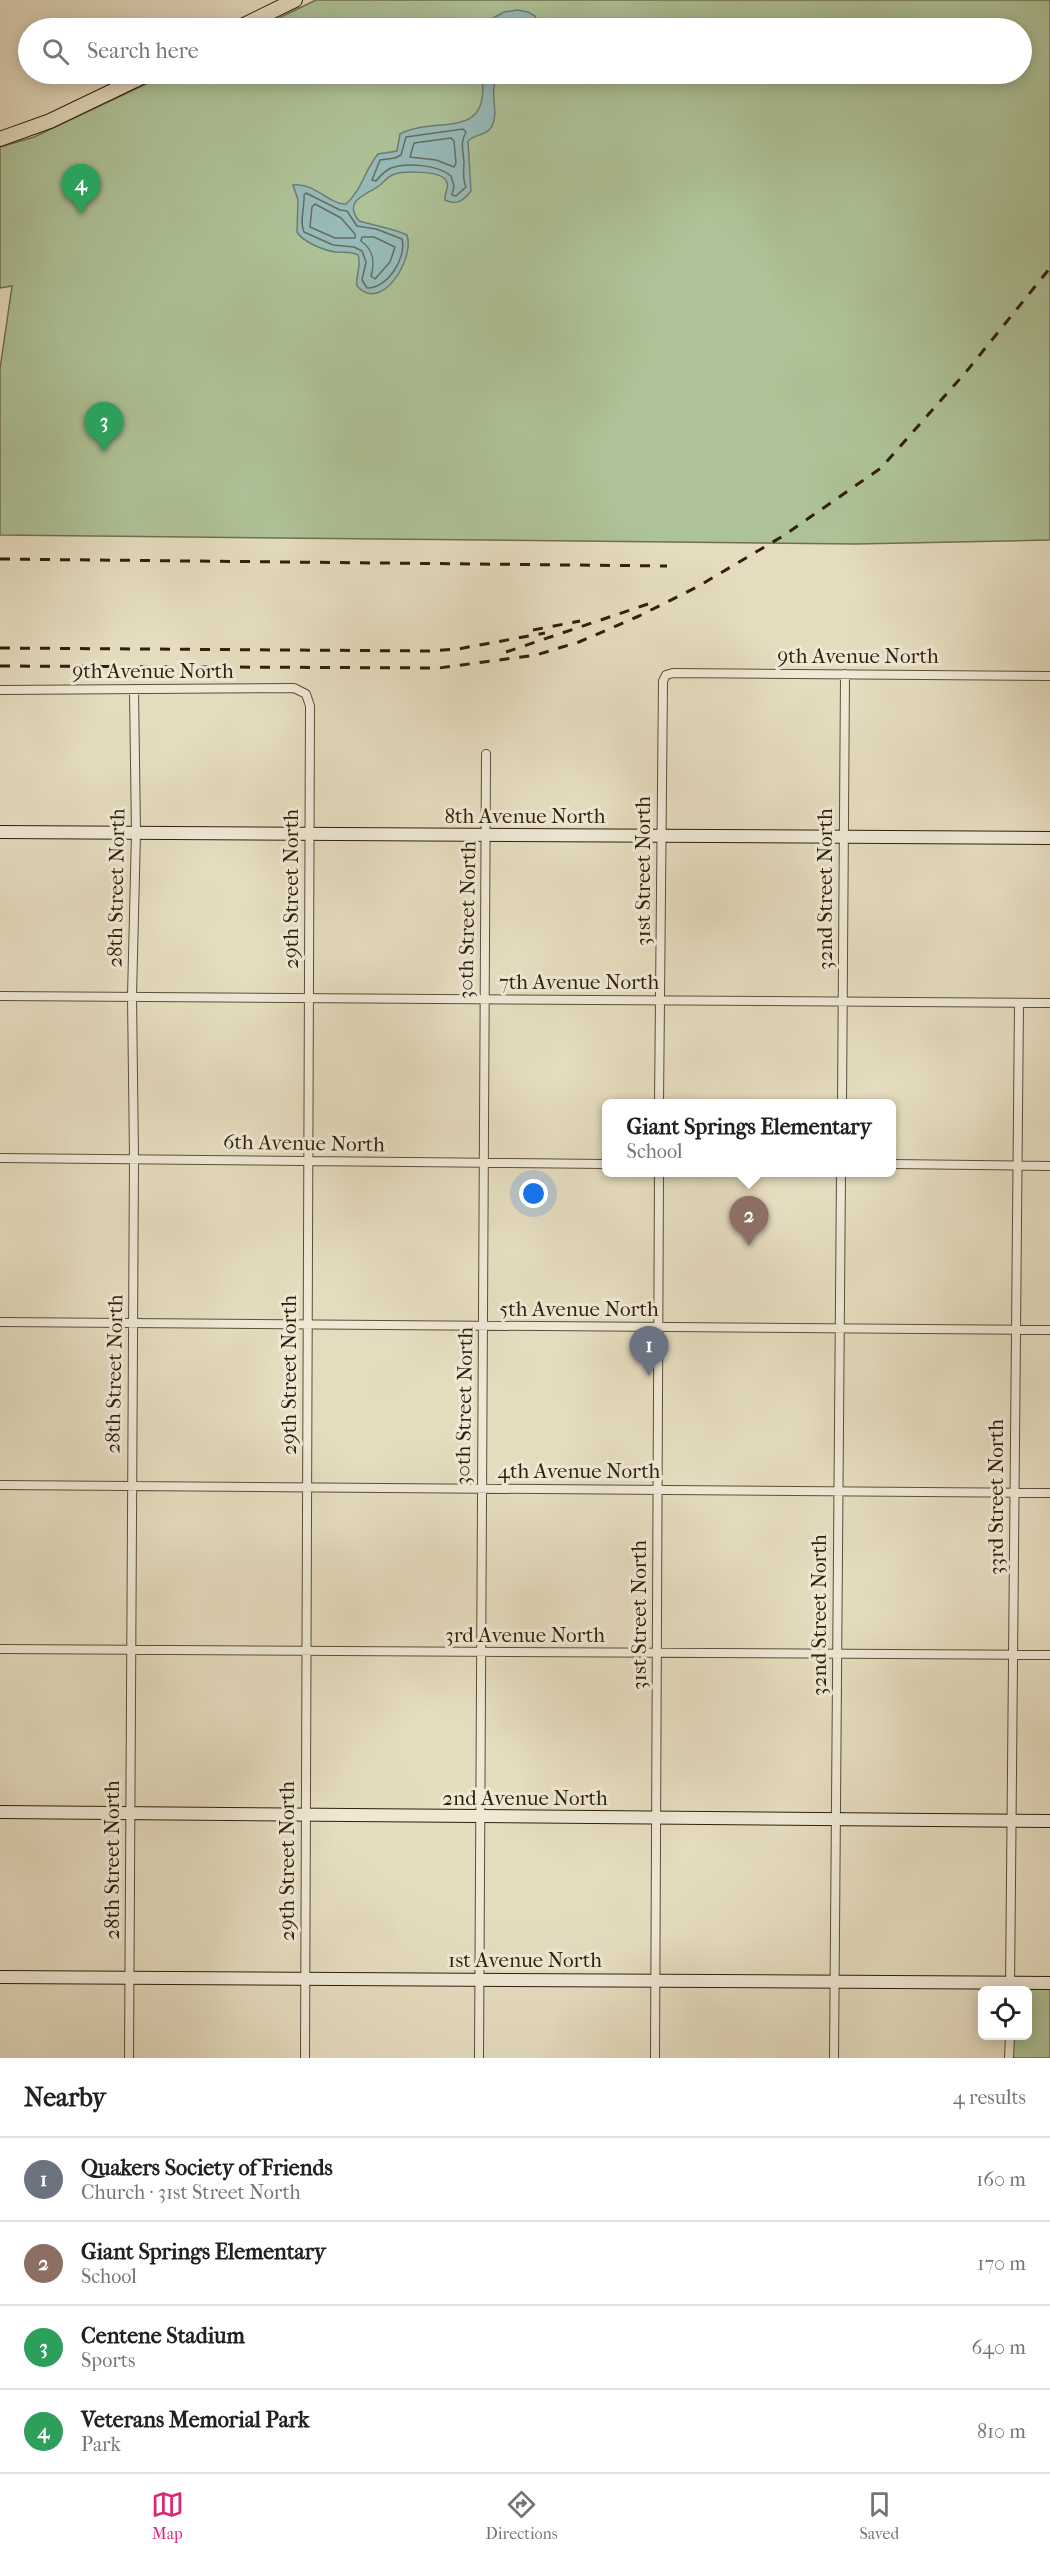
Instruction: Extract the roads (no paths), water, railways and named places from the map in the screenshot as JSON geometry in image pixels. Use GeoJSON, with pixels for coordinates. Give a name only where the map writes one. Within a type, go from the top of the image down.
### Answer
{"type":"FeatureCollection","features":[{"type":"Feature","properties":{"kind":"main road"},"geometry":{"type":"LineString","coordinates":[[258,18],[295,0]]}},
{"type":"Feature","properties":{"kind":"main road"},"geometry":{"type":"LineString","coordinates":[[0,139],[50,121],[127,84]]}},
{"type":"Feature","properties":{"kind":"main road","name":"8th Avenue North"},"geometry":{"type":"LineString","coordinates":[[0,832],[1050,838]]}},
{"type":"Feature","properties":{"kind":"main road","name":"2nd Avenue North"},"geometry":{"type":"LineString","coordinates":[[0,1812],[1050,1821]]}},
{"type":"Feature","properties":{"kind":"main road","name":"1st Avenue North"},"geometry":{"type":"LineString","coordinates":[[0,1977],[835,1982],[1010,1986],[1050,1983]]}},
{"type":"Feature","properties":{"kind":"street","name":"32nd Street North"},"geometry":{"type":"LineString","coordinates":[[842,1099],[845,674]]}},
{"type":"Feature","properties":{"kind":"street","name":"9th Avenue North"},"geometry":{"type":"LineString","coordinates":[[666,675],[1050,676]]}},
{"type":"Feature","properties":{"kind":"street","name":"31st Street North"},"geometry":{"type":"LineString","coordinates":[[659,1099],[663,681],[666,675]]}},
{"type":"Feature","properties":{"kind":"street","name":"9th Avenue North"},"geometry":{"type":"LineString","coordinates":[[0,690],[294,688],[306,694]]}},
{"type":"Feature","properties":{"kind":"street","name":"28th Street North"},"geometry":{"type":"LineString","coordinates":[[129,2058],[134,1158],[132,996],[136,833],[134,690]]}},
{"type":"Feature","properties":{"kind":"street","name":"29th Street North"},"geometry":{"type":"LineString","coordinates":[[305,2058],[310,834],[310,706],[306,694]]}},
{"type":"Feature","properties":{"kind":"street","name":"30th Street North"},"geometry":{"type":"LineString","coordinates":[[479,2058],[486,754]]}},
{"type":"Feature","properties":{"kind":"street","name":"7th Avenue North"},"geometry":{"type":"LineString","coordinates":[[0,996],[1050,1003]]}},
{"type":"Feature","properties":{"kind":"street","name":"33rd Street North"},"geometry":{"type":"LineString","coordinates":[[1010,1986],[1019,1004]]}},
{"type":"Feature","properties":{"kind":"street","name":"6th Avenue North"},"geometry":{"type":"LineString","coordinates":[[0,1158],[602,1164]]}},
{"type":"Feature","properties":{"kind":"street"},"geometry":{"type":"LineString","coordinates":[[896,1164],[1050,1166]]}},
{"type":"Feature","properties":{"kind":"street","name":"31st Street North"},"geometry":{"type":"LineString","coordinates":[[655,2058],[658,1177]]}},
{"type":"Feature","properties":{"kind":"street","name":"32nd Street North"},"geometry":{"type":"LineString","coordinates":[[834,2058],[841,1177]]}},
{"type":"Feature","properties":{"kind":"street","name":"5th Avenue North"},"geometry":{"type":"LineString","coordinates":[[0,1322],[1050,1330]]}},
{"type":"Feature","properties":{"kind":"street","name":"4th Avenue North"},"geometry":{"type":"LineString","coordinates":[[0,1485],[481,1490],[657,1488],[1050,1493]]}},
{"type":"Feature","properties":{"kind":"street","name":"3rd Avenue North"},"geometry":{"type":"LineString","coordinates":[[0,1649],[1050,1655]]}},
{"type":"Feature","properties":{"kind":"street"},"geometry":{"type":"LineString","coordinates":[[1009,2058],[1010,2040]]}},
{"type":"Feature","properties":{"kind":"water"},"geometry":{"type":"Polygon","coordinates":[[[517,10],[528,12],[535,18],[493,18],[504,12],[517,10]]]}},
{"type":"Feature","properties":{"kind":"water"},"geometry":{"type":"Polygon","coordinates":[[[482,84],[495,84],[495,114],[492,126],[487,132],[468,141],[471,191],[466,197],[460,201],[449,202],[445,200],[447,182],[441,176],[406,172],[390,176],[355,203],[353,208],[359,221],[407,235],[406,257],[394,280],[386,288],[376,293],[367,293],[357,286],[358,255],[319,247],[308,242],[297,232],[298,200],[293,185],[308,187],[334,201],[346,204],[356,192],[378,154],[397,151],[400,134],[414,129],[469,119],[477,111],[482,98],[482,84]]]}},
{"type":"Feature","properties":{"kind":"railway"},"geometry":{"type":"LineString","coordinates":[[0,666],[439,668],[536,655],[579,642],[697,587],[783,536],[881,468],[966,372],[1050,268]]}},
{"type":"Feature","properties":{"kind":"railway"},"geometry":{"type":"LineString","coordinates":[[0,559],[667,566]]}},
{"type":"Feature","properties":{"kind":"railway"},"geometry":{"type":"LineString","coordinates":[[506,652],[648,604]]}},
{"type":"Feature","properties":{"kind":"railway"},"geometry":{"type":"LineString","coordinates":[[533,630],[580,621]]}},
{"type":"Feature","properties":{"kind":"railway"},"geometry":{"type":"LineString","coordinates":[[0,648],[431,651],[458,649],[545,633]]}},
{"type":"Feature","properties":{"kind":"place","name":"Veterans Memorial Park"},"geometry":{"type":"Point","coordinates":[81,214]}},
{"type":"Feature","properties":{"kind":"place","name":"Centene Stadium"},"geometry":{"type":"Point","coordinates":[104,452]}},
{"type":"Feature","properties":{"kind":"place","name":"Giant Springs Elementary"},"geometry":{"type":"Point","coordinates":[749,1246]}},
{"type":"Feature","properties":{"kind":"place","name":"Quakers Society of Friends"},"geometry":{"type":"Point","coordinates":[649,1376]}}]}
